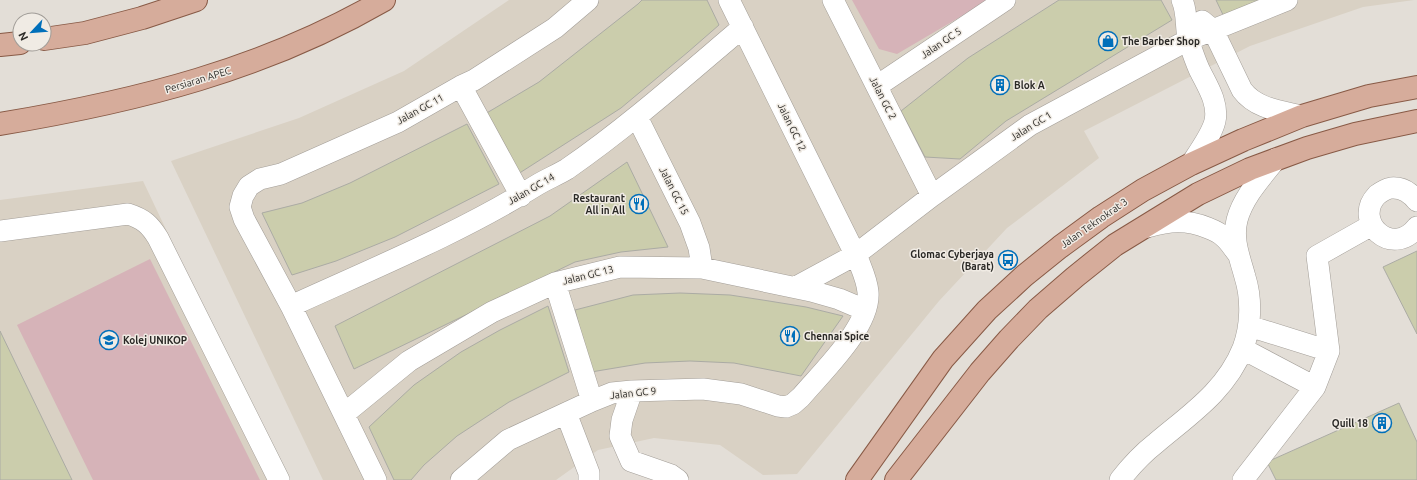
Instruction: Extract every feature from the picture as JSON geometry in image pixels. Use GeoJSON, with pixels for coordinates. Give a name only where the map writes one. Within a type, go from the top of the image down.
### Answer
{"type":"FeatureCollection","features":[{"type":"Feature","properties":{"kind":"main road"},"geometry":{"type":"LineString","coordinates":[[52,38],[85,33],[142,18],[196,0]]}},
{"type":"Feature","properties":{"kind":"main road","name":"Persiaran APEC"},"geometry":{"type":"LineString","coordinates":[[0,124],[49,116],[115,102],[163,90],[230,70],[298,44],[354,17],[384,0]]}},
{"type":"Feature","properties":{"kind":"main road"},"geometry":{"type":"LineString","coordinates":[[0,45],[12,43]]}},
{"type":"Feature","properties":{"kind":"main road","name":"Jalan Teknokrat 3"},"geometry":{"type":"LineString","coordinates":[[857,480],[943,359],[987,310],[1030,271],[1101,216],[1143,190],[1191,164],[1243,140],[1302,116],[1369,96],[1417,87]]}},
{"type":"Feature","properties":{"kind":"main road"},"geometry":{"type":"LineString","coordinates":[[896,480],[980,372],[1009,339],[1038,308],[1115,245],[1198,194],[1250,169],[1307,148],[1356,134],[1417,121]]}},
{"type":"Feature","properties":{"kind":"street","name":"Jalan GC 11"},"geometry":{"type":"LineString","coordinates":[[291,306],[244,219],[240,207],[243,196],[249,186],[260,179],[281,174],[398,122],[474,80],[555,28],[588,0]]}},
{"type":"Feature","properties":{"kind":"street","name":"Jalan GC 12"},"geometry":{"type":"LineString","coordinates":[[729,0],[866,280],[868,292],[865,310]]}},
{"type":"Feature","properties":{"kind":"street","name":"Jalan GC 2"},"geometry":{"type":"LineString","coordinates":[[833,0],[932,196]]}},
{"type":"Feature","properties":{"kind":"street","name":"Jalan GC 5"},"geometry":{"type":"LineString","coordinates":[[877,86],[1005,0]]}},
{"type":"Feature","properties":{"kind":"street","name":"Jalan GC 1"},"geometry":{"type":"LineString","coordinates":[[796,288],[855,255],[932,196],[1030,125],[1188,40],[1287,0]]}},
{"type":"Feature","properties":{"kind":"street"},"geometry":{"type":"LineString","coordinates":[[1183,3],[1213,30],[1242,90],[1247,96],[1263,106],[1302,116]]}},
{"type":"Feature","properties":{"kind":"street"},"geometry":{"type":"LineString","coordinates":[[1183,3],[1188,40],[1198,67],[1214,100],[1216,111],[1215,121],[1211,131],[1191,164]]}},
{"type":"Feature","properties":{"kind":"street","name":"Jalan GC 14"},"geometry":{"type":"LineString","coordinates":[[291,306],[433,242],[521,196],[538,184],[565,170],[637,117],[743,27]]}},
{"type":"Feature","properties":{"kind":"street"},"geometry":{"type":"LineString","coordinates":[[461,86],[521,196]]}},
{"type":"Feature","properties":{"kind":"street","name":"Jalan GC 15"},"geometry":{"type":"LineString","coordinates":[[637,117],[690,223],[699,248],[702,268]]}},
{"type":"Feature","properties":{"kind":"street"},"geometry":{"type":"LineString","coordinates":[[1120,480],[1129,468],[1154,444],[1203,405],[1219,388],[1243,349],[1249,326],[1249,303],[1246,278],[1238,254],[1235,235],[1237,220],[1256,184],[1276,159]]}},
{"type":"Feature","properties":{"kind":"street"},"geometry":{"type":"LineString","coordinates":[[1417,201],[1413,195],[1405,190],[1397,188],[1388,189],[1380,193],[1374,199],[1370,207],[1369,216],[1372,225],[1380,234],[1390,239],[1406,237],[1417,227]]}},
{"type":"Feature","properties":{"kind":"street"},"geometry":{"type":"LineString","coordinates":[[0,231],[128,214],[138,217],[148,223],[158,238],[279,480]]}},
{"type":"Feature","properties":{"kind":"street"},"geometry":{"type":"LineString","coordinates":[[1144,228],[1181,221],[1195,223],[1224,236],[1238,254]]}},
{"type":"Feature","properties":{"kind":"street"},"geometry":{"type":"LineString","coordinates":[[1243,480],[1315,387],[1329,351],[1317,256],[1372,225]]}},
{"type":"Feature","properties":{"kind":"street","name":"Jalan GC 13"},"geometry":{"type":"LineString","coordinates":[[344,414],[409,361],[492,312],[554,283],[620,266],[702,268],[811,290],[839,299],[865,310]]}},
{"type":"Feature","properties":{"kind":"street"},"geometry":{"type":"LineString","coordinates":[[554,283],[592,401]]}},
{"type":"Feature","properties":{"kind":"street"},"geometry":{"type":"LineString","coordinates":[[291,306],[376,480]]}},
{"type":"Feature","properties":{"kind":"street","name":"Jalan GC 9"},"geometry":{"type":"LineString","coordinates":[[461,480],[508,440],[592,401],[612,394],[632,391],[703,389],[740,394],[778,406],[786,407],[793,404],[801,397],[852,338],[865,310]]}},
{"type":"Feature","properties":{"kind":"street"},"geometry":{"type":"LineString","coordinates":[[1249,326],[1329,351]]}},
{"type":"Feature","properties":{"kind":"street"},"geometry":{"type":"LineString","coordinates":[[1243,349],[1315,387]]}},
{"type":"Feature","properties":{"kind":"street"},"geometry":{"type":"LineString","coordinates":[[632,391],[622,420],[620,436],[631,461],[671,475],[678,480]]}},
{"type":"Feature","properties":{"kind":"street"},"geometry":{"type":"LineString","coordinates":[[566,413],[589,473],[589,480]]}},
{"type":"Feature","properties":{"kind":"shaded area"},"geometry":{"type":"Polygon","coordinates":[[[509,0],[1414,0],[1363,7],[1250,46],[1084,131],[1099,158],[1007,228],[939,301],[797,474],[763,475],[720,445],[654,438],[598,450],[556,480],[323,480],[171,161],[299,118],[404,71],[509,0]]]}},
{"type":"Feature","properties":{"kind":"shaded area"},"geometry":{"type":"Polygon","coordinates":[[[852,0],[989,0],[897,54],[879,49],[852,0]]]}},
{"type":"Feature","properties":{"kind":"shaded area","name":"Kolej UNIKOP"},"geometry":{"type":"Polygon","coordinates":[[[143,181],[285,480],[0,480],[0,200],[143,181]]]}},
{"type":"Feature","properties":{"kind":"shaded area"},"geometry":{"type":"Polygon","coordinates":[[[150,259],[260,480],[93,480],[17,325],[150,259]]]}},
{"type":"Feature","properties":{"kind":"building"},"geometry":{"type":"Polygon","coordinates":[[[642,0],[707,0],[719,25],[621,108],[518,174],[485,114],[539,82],[642,0]]]}},
{"type":"Feature","properties":{"kind":"building","name":"Blok A"},"geometry":{"type":"Polygon","coordinates":[[[1059,0],[1161,0],[1172,20],[1006,121],[960,159],[925,157],[901,111],[968,58],[1059,0]]]}},
{"type":"Feature","properties":{"kind":"building"},"geometry":{"type":"Polygon","coordinates":[[[1216,0],[1270,0],[1225,19],[1216,0]]]}},
{"type":"Feature","properties":{"kind":"building"},"geometry":{"type":"Polygon","coordinates":[[[467,124],[499,184],[395,237],[336,261],[292,275],[262,213],[302,203],[350,183],[467,124]]]}},
{"type":"Feature","properties":{"kind":"building"},"geometry":{"type":"Polygon","coordinates":[[[627,162],[668,247],[621,252],[575,262],[354,369],[335,326],[550,216],[627,162]]]}},
{"type":"Feature","properties":{"kind":"building"},"geometry":{"type":"Polygon","coordinates":[[[1417,251],[1417,334],[1383,267],[1417,251]]]}},
{"type":"Feature","properties":{"kind":"building"},"geometry":{"type":"Polygon","coordinates":[[[680,293],[730,295],[806,307],[843,316],[801,376],[734,363],[690,361],[645,363],[591,372],[575,310],[633,295],[680,293]]]}},
{"type":"Feature","properties":{"kind":"building"},"geometry":{"type":"Polygon","coordinates":[[[548,306],[569,372],[509,402],[457,436],[424,465],[411,480],[394,480],[369,427],[414,385],[461,352],[500,330],[548,306]]]}},
{"type":"Feature","properties":{"kind":"building"},"geometry":{"type":"Polygon","coordinates":[[[0,331],[72,480],[0,480],[0,331]]]}},
{"type":"Feature","properties":{"kind":"building","name":"Quill 18"},"geometry":{"type":"Polygon","coordinates":[[[1399,403],[1417,442],[1417,480],[1276,480],[1267,462],[1399,403]]]}},
{"type":"Feature","properties":{"kind":"place","name":"The Barber Shop"},"geometry":{"type":"Point","coordinates":[1108,41]}},
{"type":"Feature","properties":{"kind":"place","name":"Blok A"},"geometry":{"type":"Point","coordinates":[1000,85]}},
{"type":"Feature","properties":{"kind":"place","name":"Restaurant All in All"},"geometry":{"type":"Point","coordinates":[639,204]}},
{"type":"Feature","properties":{"kind":"place","name":"Glomac Cyberjaya (Barat)"},"geometry":{"type":"Point","coordinates":[1008,260]}},
{"type":"Feature","properties":{"kind":"place","name":"Chennai Spice"},"geometry":{"type":"Point","coordinates":[790,336]}},
{"type":"Feature","properties":{"kind":"place","name":"Kolej UNIKOP"},"geometry":{"type":"Point","coordinates":[109,340]}},
{"type":"Feature","properties":{"kind":"place","name":"Quill 18"},"geometry":{"type":"Point","coordinates":[1382,423]}}]}
